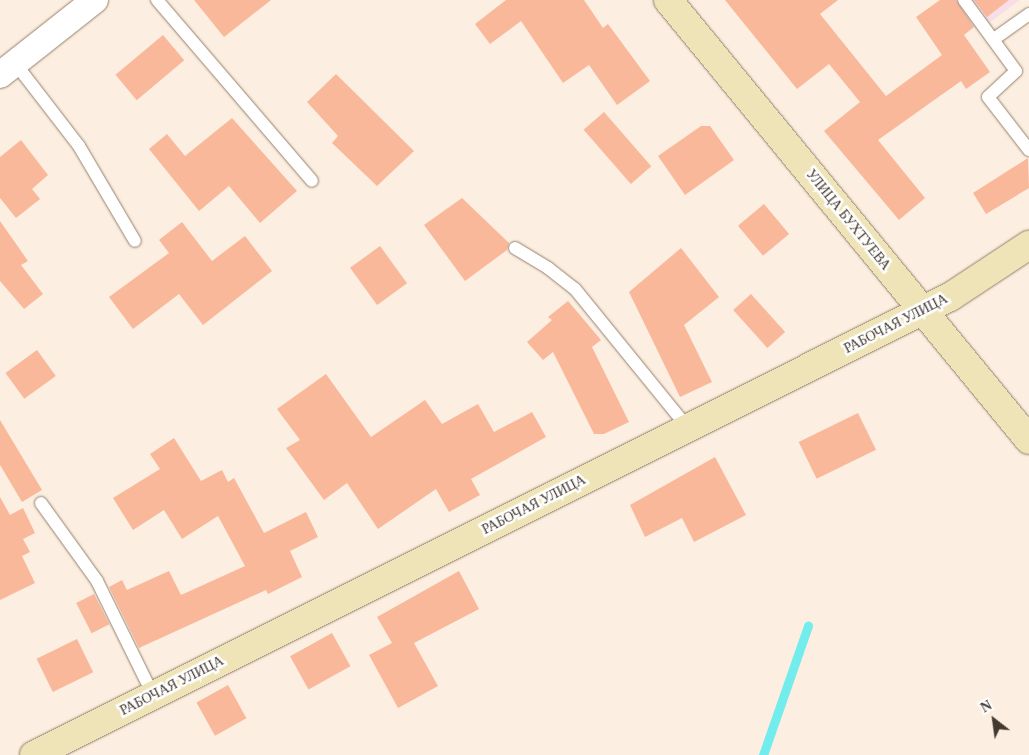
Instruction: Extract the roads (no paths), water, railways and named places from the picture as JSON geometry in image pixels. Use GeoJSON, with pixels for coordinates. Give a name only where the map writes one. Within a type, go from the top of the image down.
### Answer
{"type":"FeatureCollection","features":[{"type":"Feature","properties":{"kind":"main road","name":"УЛИЦА БУХТУЕВА"},"geometry":{"type":"LineString","coordinates":[[668,0],[1029,440]]}},
{"type":"Feature","properties":{"kind":"main road","name":"РАБОЧАЯ УЛИЦА"},"geometry":{"type":"LineString","coordinates":[[34,755],[923,311],[1029,245]]}},
{"type":"Feature","properties":{"kind":"street"},"geometry":{"type":"LineString","coordinates":[[8,69],[95,0]]}},
{"type":"Feature","properties":{"kind":"lane"},"geometry":{"type":"LineString","coordinates":[[157,0],[312,181]]}},
{"type":"Feature","properties":{"kind":"lane"},"geometry":{"type":"LineString","coordinates":[[964,0],[1016,71],[988,97],[1029,150]]}},
{"type":"Feature","properties":{"kind":"lane"},"geometry":{"type":"LineString","coordinates":[[994,39],[1029,14]]}},
{"type":"Feature","properties":{"kind":"lane"},"geometry":{"type":"LineString","coordinates":[[8,69],[79,146],[135,241]]}},
{"type":"Feature","properties":{"kind":"lane"},"geometry":{"type":"LineString","coordinates":[[515,248],[548,268],[575,289],[688,428]]}},
{"type":"Feature","properties":{"kind":"lane"},"geometry":{"type":"LineString","coordinates":[[41,503],[98,581],[153,695]]}},
{"type":"Feature","properties":{"kind":"waterway"},"geometry":{"type":"LineString","coordinates":[[763,755],[808,626]]}}]}
